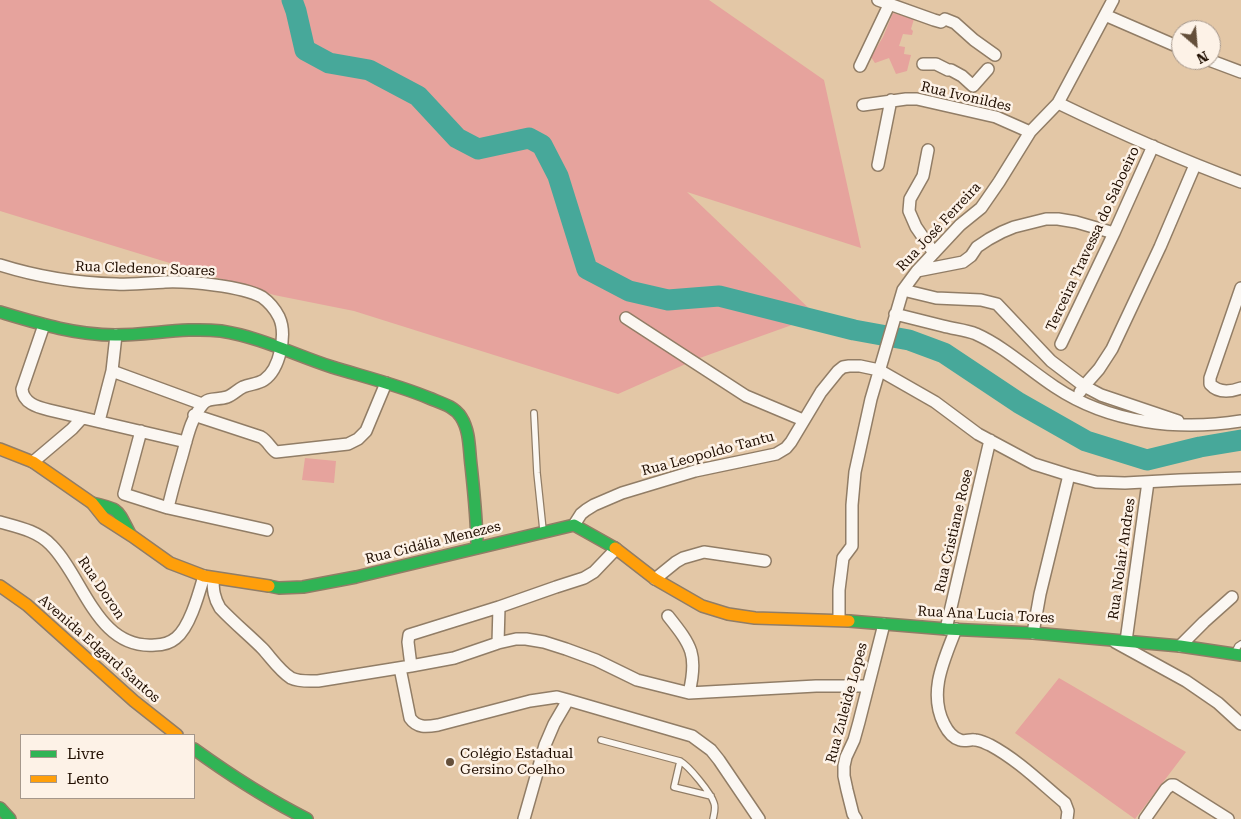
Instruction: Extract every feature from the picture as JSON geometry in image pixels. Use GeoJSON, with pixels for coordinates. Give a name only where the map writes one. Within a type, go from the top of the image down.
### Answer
{"type":"FeatureCollection","features":[{"type":"Feature","properties":{"kind":"street","name":"Rua José Ferreira"},"geometry":{"type":"LineString","coordinates":[[839,620],[839,590],[844,558],[852,546],[852,505],[855,472],[879,370],[903,290],[934,253],[960,226],[981,208],[1030,132],[1058,103],[1114,0]]}},
{"type":"Feature","properties":{"kind":"street"},"geometry":{"type":"LineString","coordinates":[[860,66],[883,2],[934,20],[941,22],[945,19],[955,23],[974,40],[996,55]]}},
{"type":"Feature","properties":{"kind":"street"},"geometry":{"type":"LineString","coordinates":[[1106,15],[1171,44]]}},
{"type":"Feature","properties":{"kind":"street"},"geometry":{"type":"LineString","coordinates":[[923,64],[936,64],[951,70],[974,86],[988,69]]}},
{"type":"Feature","properties":{"kind":"street"},"geometry":{"type":"LineString","coordinates":[[1221,64],[1241,72]]}},
{"type":"Feature","properties":{"kind":"street","name":"Rua Ivonildes"},"geometry":{"type":"LineString","coordinates":[[863,105],[906,99],[929,102],[996,117],[1030,132]]}},
{"type":"Feature","properties":{"kind":"street"},"geometry":{"type":"LineString","coordinates":[[878,165],[891,100]]}},
{"type":"Feature","properties":{"kind":"street"},"geometry":{"type":"LineString","coordinates":[[1058,103],[1105,126],[1195,165],[1241,182]]}},
{"type":"Feature","properties":{"kind":"street","name":"Terceira Travessa do Saboeiro"},"geometry":{"type":"LineString","coordinates":[[1061,344],[1114,233],[1152,146]]}},
{"type":"Feature","properties":{"kind":"street"},"geometry":{"type":"LineString","coordinates":[[928,150],[923,176],[910,199],[909,211],[916,228],[934,253]]}},
{"type":"Feature","properties":{"kind":"street"},"geometry":{"type":"LineString","coordinates":[[1076,399],[1106,359],[1123,328],[1195,165]]}},
{"type":"Feature","properties":{"kind":"street"},"geometry":{"type":"LineString","coordinates":[[917,271],[963,262],[971,256],[977,247],[988,239],[1021,225],[1046,219],[1076,222],[1114,233]]}},
{"type":"Feature","properties":{"kind":"street","name":"Rua Cledenor Soares"},"geometry":{"type":"LineString","coordinates":[[0,265],[71,281],[117,285],[187,282],[253,293],[263,298],[273,307],[280,318],[282,348]]}},
{"type":"Feature","properties":{"kind":"street"},"geometry":{"type":"LineString","coordinates":[[1241,288],[1210,378],[1210,384],[1214,388],[1228,392],[1241,388]]}},
{"type":"Feature","properties":{"kind":"street"},"geometry":{"type":"LineString","coordinates":[[903,290],[936,298],[981,300],[997,304],[1052,361],[1084,386],[1101,395],[1191,425]]}},
{"type":"Feature","properties":{"kind":"street"},"geometry":{"type":"LineString","coordinates":[[0,312],[74,332],[99,335],[194,330],[216,331],[259,339],[329,365],[435,400],[461,416],[467,429],[481,547]]}},
{"type":"Feature","properties":{"kind":"street"},"geometry":{"type":"LineString","coordinates":[[895,314],[975,334],[1001,348],[1056,387],[1096,409],[1157,423],[1191,425],[1241,421]]}},
{"type":"Feature","properties":{"kind":"street"},"geometry":{"type":"LineString","coordinates":[[626,318],[746,396],[803,420]]}},
{"type":"Feature","properties":{"kind":"street"},"geometry":{"type":"LineString","coordinates":[[44,325],[22,389],[23,395],[30,403],[82,418],[186,442]]}},
{"type":"Feature","properties":{"kind":"street"},"geometry":{"type":"LineString","coordinates":[[99,421],[112,371],[116,335]]}},
{"type":"Feature","properties":{"kind":"street"},"geometry":{"type":"LineString","coordinates":[[168,508],[194,415],[206,400],[219,400],[232,395],[241,388],[265,380],[274,368],[282,348]]}},
{"type":"Feature","properties":{"kind":"street","name":"Rua Leopoldo Tantu"},"geometry":{"type":"LineString","coordinates":[[574,525],[586,510],[622,493],[695,471],[776,454],[786,448],[821,392],[838,370],[843,367],[860,366],[879,370]]}},
{"type":"Feature","properties":{"kind":"street"},"geometry":{"type":"LineString","coordinates":[[879,370],[935,402],[970,428],[1034,464],[1096,482],[1125,483],[1241,478]]}},
{"type":"Feature","properties":{"kind":"street"},"geometry":{"type":"LineString","coordinates":[[112,371],[202,404]]}},
{"type":"Feature","properties":{"kind":"street"},"geometry":{"type":"LineString","coordinates":[[194,415],[261,438],[276,452],[348,444],[358,439],[366,431],[386,383]]}},
{"type":"Feature","properties":{"kind":"street"},"geometry":{"type":"LineString","coordinates":[[33,462],[72,429],[82,418]]}},
{"type":"Feature","properties":{"kind":"street"},"geometry":{"type":"LineString","coordinates":[[118,512],[141,432]]}},
{"type":"Feature","properties":{"kind":"street","name":"Rua Cristiane Rose"},"geometry":{"type":"LineString","coordinates":[[990,440],[951,629],[941,668],[936,700],[946,728],[953,736],[960,740],[975,740],[990,745],[1024,768],[1065,803],[1068,811],[1067,819]]}},
{"type":"Feature","properties":{"kind":"street","name":"Rua Cidália Menezes"},"geometry":{"type":"LineString","coordinates":[[0,449],[33,462],[92,503],[104,518],[170,563],[208,577],[279,588],[303,587],[356,577],[574,525]]}},
{"type":"Feature","properties":{"kind":"street"},"geometry":{"type":"LineString","coordinates":[[1033,633],[1040,594],[1069,474]]}},
{"type":"Feature","properties":{"kind":"street","name":"Rua Nolair Andres"},"geometry":{"type":"LineString","coordinates":[[1126,641],[1148,482]]}},
{"type":"Feature","properties":{"kind":"street"},"geometry":{"type":"LineString","coordinates":[[124,494],[168,508],[267,530]]}},
{"type":"Feature","properties":{"kind":"street","name":"Rua Cidália Menezes"},"geometry":{"type":"LineString","coordinates":[[92,503],[111,507],[118,512],[132,536]]}},
{"type":"Feature","properties":{"kind":"street","name":"Rua Doron"},"geometry":{"type":"LineString","coordinates":[[0,522],[30,531],[50,544],[61,555],[102,621],[118,637],[132,643],[148,646],[165,645],[177,638],[190,618],[208,577]]}},
{"type":"Feature","properties":{"kind":"street"},"geometry":{"type":"LineString","coordinates":[[574,525],[616,549],[654,579],[683,558],[704,552],[765,561]]}},
{"type":"Feature","properties":{"kind":"street"},"geometry":{"type":"LineString","coordinates":[[616,549],[594,572],[584,578],[410,635],[405,667],[411,720],[422,727],[438,725],[530,701],[557,698],[568,700],[692,736],[711,750],[719,760],[758,819]]}},
{"type":"Feature","properties":{"kind":"street"},"geometry":{"type":"LineString","coordinates":[[208,577],[215,600],[220,608],[291,678],[307,682],[454,658],[498,643],[526,639],[544,642],[596,660],[637,680],[689,693],[816,686],[868,686]]}},
{"type":"Feature","properties":{"kind":"street","name":"Rua Ana Lucia Tores"},"geometry":{"type":"LineString","coordinates":[[654,579],[702,606],[728,614],[755,618],[839,620],[1033,633],[1180,646],[1238,655]]}},
{"type":"Feature","properties":{"kind":"street","name":"Avenida Edgard Santos"},"geometry":{"type":"LineString","coordinates":[[0,586],[26,605],[134,701],[176,734]]}},
{"type":"Feature","properties":{"kind":"street"},"geometry":{"type":"LineString","coordinates":[[1180,646],[1232,597]]}},
{"type":"Feature","properties":{"kind":"street"},"geometry":{"type":"LineString","coordinates":[[197,600],[220,608]]}},
{"type":"Feature","properties":{"kind":"street"},"geometry":{"type":"LineString","coordinates":[[498,643],[500,607]]}},
{"type":"Feature","properties":{"kind":"street"},"geometry":{"type":"LineString","coordinates":[[668,616],[684,636],[693,656],[694,666],[689,693]]}},
{"type":"Feature","properties":{"kind":"street","name":"Rua Zuleide Lopes"},"geometry":{"type":"LineString","coordinates":[[856,819],[847,790],[844,766],[854,740],[884,624]]}},
{"type":"Feature","properties":{"kind":"street"},"geometry":{"type":"LineString","coordinates":[[1109,639],[1186,681],[1218,703],[1241,724]]}},
{"type":"Feature","properties":{"kind":"street"},"geometry":{"type":"LineString","coordinates":[[524,819],[545,745],[554,724],[568,700]]}},
{"type":"Feature","properties":{"kind":"street"},"geometry":{"type":"LineString","coordinates":[[195,749],[271,800],[307,819]]}},
{"type":"Feature","properties":{"kind":"street"},"geometry":{"type":"LineString","coordinates":[[1145,819],[1166,789],[1171,785],[1228,819]]}},
{"type":"Feature","properties":{"kind":"street"},"geometry":{"type":"LineString","coordinates":[[0,808],[10,819]]}},
{"type":"Feature","properties":{"kind":"lane"},"geometry":{"type":"LineString","coordinates":[[534,413],[537,473],[543,532]]}},
{"type":"Feature","properties":{"kind":"lane"},"geometry":{"type":"LineString","coordinates":[[1238,655],[1238,646],[1241,644]]}},
{"type":"Feature","properties":{"kind":"lane"},"geometry":{"type":"LineString","coordinates":[[600,740],[686,764],[711,796],[715,810],[713,819]]}},
{"type":"Feature","properties":{"kind":"lane"},"geometry":{"type":"LineString","coordinates":[[680,761],[674,787],[711,796]]}},
{"type":"Feature","properties":{"kind":"shaded area"},"geometry":{"type":"Polygon","coordinates":[[[0,0],[709,0],[824,80],[861,248],[687,192],[817,316],[697,359],[618,394],[354,311],[274,295],[0,211],[0,0]]]}},
{"type":"Feature","properties":{"kind":"shaded area"},"geometry":{"type":"Polygon","coordinates":[[[893,13],[914,19],[911,29],[913,31],[912,35],[903,34],[899,46],[905,47],[904,54],[911,55],[907,71],[896,74],[889,58],[875,63],[871,57],[883,37],[893,13]]]}},
{"type":"Feature","properties":{"kind":"shaded area"},"geometry":{"type":"Polygon","coordinates":[[[305,458],[336,461],[334,483],[302,480],[305,458]]]}},
{"type":"Feature","properties":{"kind":"shaded area"},"geometry":{"type":"Polygon","coordinates":[[[1059,678],[1186,752],[1135,819],[1015,733],[1059,678]]]}},
{"type":"Feature","properties":{"kind":"waterway"},"geometry":{"type":"LineString","coordinates":[[292,0],[305,50],[329,63],[369,70],[418,96],[457,138],[478,149],[529,138],[542,145],[558,176],[587,269],[629,291],[668,300],[719,296],[854,330],[909,340],[944,353],[1019,403],[1086,441],[1147,460],[1200,447],[1241,440]]}},
{"type":"Feature","properties":{"kind":"traffic: fast"},"geometry":{"type":"LineString","coordinates":[[0,312],[56,328],[85,333],[128,335],[194,330],[221,331],[264,342],[332,367],[381,381],[447,405],[461,417],[468,434],[477,548]]}},
{"type":"Feature","properties":{"kind":"traffic: fast"},"geometry":{"type":"LineString","coordinates":[[92,503],[117,511],[130,534]]}},
{"type":"Feature","properties":{"kind":"traffic: fast"},"geometry":{"type":"LineString","coordinates":[[269,586],[279,588],[303,587],[356,577],[574,525],[615,548]]}},
{"type":"Feature","properties":{"kind":"traffic: fast"},"geometry":{"type":"LineString","coordinates":[[849,621],[946,629],[1033,633],[1180,646],[1241,655]]}},
{"type":"Feature","properties":{"kind":"traffic: fast"},"geometry":{"type":"LineString","coordinates":[[195,750],[249,786],[307,819]]}},
{"type":"Feature","properties":{"kind":"traffic: fast"},"geometry":{"type":"LineString","coordinates":[[0,808],[10,819]]}},
{"type":"Feature","properties":{"kind":"traffic: slow"},"geometry":{"type":"LineString","coordinates":[[0,449],[33,462],[92,503],[104,518],[170,563],[204,576],[269,586]]}},
{"type":"Feature","properties":{"kind":"traffic: slow"},"geometry":{"type":"LineString","coordinates":[[615,548],[655,579],[702,606],[728,614],[755,618],[849,621]]}},
{"type":"Feature","properties":{"kind":"traffic: slow"},"geometry":{"type":"LineString","coordinates":[[0,586],[27,605],[134,701],[176,734]]}},
{"type":"Feature","properties":{"kind":"place","name":"Colégio Estadual Gersino Coelho"},"geometry":{"type":"Point","coordinates":[450,762]}}]}
